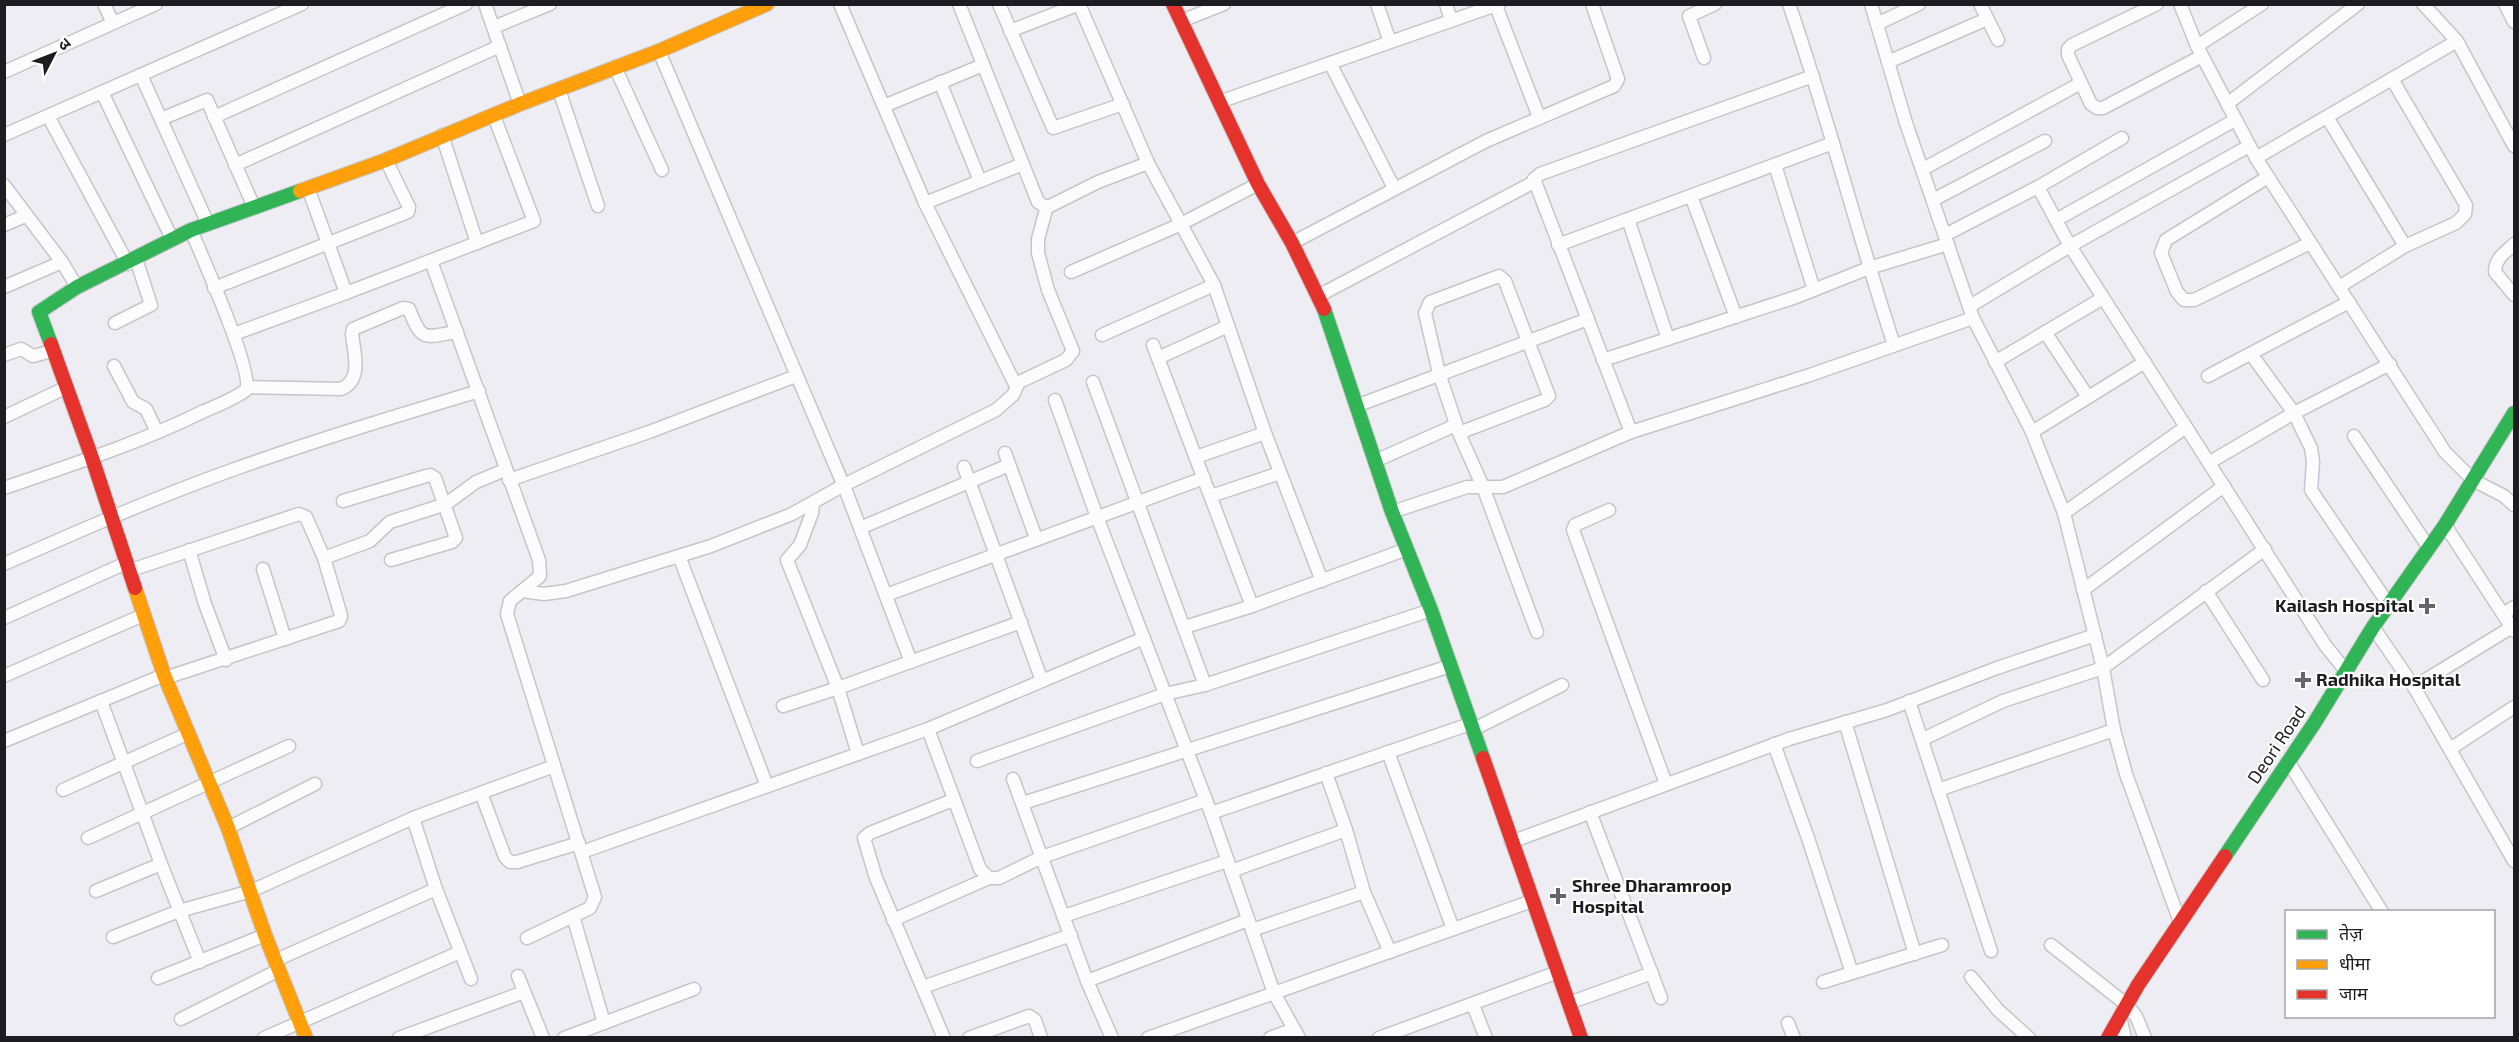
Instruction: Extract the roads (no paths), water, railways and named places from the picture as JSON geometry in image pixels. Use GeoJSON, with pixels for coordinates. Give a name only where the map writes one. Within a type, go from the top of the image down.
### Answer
{"type":"FeatureCollection","features":[{"type":"Feature","properties":{"kind":"street"},"geometry":{"type":"LineString","coordinates":[[104,4],[113,24]]}},
{"type":"Feature","properties":{"kind":"street"},"geometry":{"type":"LineString","coordinates":[[4,72],[156,4]]}},
{"type":"Feature","properties":{"kind":"street"},"geometry":{"type":"LineString","coordinates":[[4,135],[302,4]]}},
{"type":"Feature","properties":{"kind":"street"},"geometry":{"type":"LineString","coordinates":[[214,117],[466,4]]}},
{"type":"Feature","properties":{"kind":"street"},"geometry":{"type":"LineString","coordinates":[[485,4],[520,104]]}},
{"type":"Feature","properties":{"kind":"street"},"geometry":{"type":"LineString","coordinates":[[494,27],[550,4]]}},
{"type":"Feature","properties":{"kind":"street"},"geometry":{"type":"LineString","coordinates":[[306,1038],[265,935],[228,828],[164,676],[92,458],[39,312],[77,287],[191,230],[386,160],[442,135],[659,51],[739,10],[767,4]]}},
{"type":"Feature","properties":{"kind":"street"},"geometry":{"type":"LineString","coordinates":[[840,4],[925,203],[1011,381],[1018,384]]}},
{"type":"Feature","properties":{"kind":"street"},"geometry":{"type":"LineString","coordinates":[[959,4],[1038,202],[1047,206]]}},
{"type":"Feature","properties":{"kind":"street"},"geometry":{"type":"LineString","coordinates":[[999,4],[1053,128],[1123,104]]}},
{"type":"Feature","properties":{"kind":"street"},"geometry":{"type":"LineString","coordinates":[[1173,4],[1258,184],[1292,243],[1318,296],[1392,512],[1431,610],[1558,972],[1569,1004],[1576,1036]]}},
{"type":"Feature","properties":{"kind":"street"},"geometry":{"type":"LineString","coordinates":[[1181,21],[1224,4]]}},
{"type":"Feature","properties":{"kind":"street"},"geometry":{"type":"LineString","coordinates":[[1377,4],[1390,42]]}},
{"type":"Feature","properties":{"kind":"street"},"geometry":{"type":"LineString","coordinates":[[1446,4],[1451,20]]}},
{"type":"Feature","properties":{"kind":"street"},"geometry":{"type":"LineString","coordinates":[[1292,243],[1486,141],[1617,83],[1612,61],[1592,4]]}},
{"type":"Feature","properties":{"kind":"street"},"geometry":{"type":"LineString","coordinates":[[1704,58],[1689,16],[1715,4]]}},
{"type":"Feature","properties":{"kind":"street"},"geometry":{"type":"LineString","coordinates":[[1789,4],[1814,76],[1869,268],[1894,345]]}},
{"type":"Feature","properties":{"kind":"street"},"geometry":{"type":"LineString","coordinates":[[1871,4],[1906,123],[1971,312],[2032,432],[2064,513],[2103,668],[2114,730],[2126,774],[2180,922]]}},
{"type":"Feature","properties":{"kind":"street"},"geometry":{"type":"LineString","coordinates":[[1877,24],[1919,4]]}},
{"type":"Feature","properties":{"kind":"street"},"geometry":{"type":"LineString","coordinates":[[1980,4],[1998,40]]}},
{"type":"Feature","properties":{"kind":"street"},"geometry":{"type":"LineString","coordinates":[[2157,4],[2068,49],[2068,55],[2080,83],[2091,104],[2097,108],[2103,108],[2200,51],[2262,4]]}},
{"type":"Feature","properties":{"kind":"street"},"geometry":{"type":"LineString","coordinates":[[2227,104],[2358,4]]}},
{"type":"Feature","properties":{"kind":"street"},"geometry":{"type":"LineString","coordinates":[[2423,4],[2457,41],[2514,146]]}},
{"type":"Feature","properties":{"kind":"street"},"geometry":{"type":"LineString","coordinates":[[2505,4],[2514,22]]}},
{"type":"Feature","properties":{"kind":"street"},"geometry":{"type":"LineString","coordinates":[[1010,31],[1079,5],[1148,163],[1179,225],[1214,285],[1264,433],[1322,581]]}},
{"type":"Feature","properties":{"kind":"street"},"geometry":{"type":"LineString","coordinates":[[1220,102],[1497,5],[1539,117]]}},
{"type":"Feature","properties":{"kind":"street"},"geometry":{"type":"LineString","coordinates":[[2185,7],[2200,51],[2256,158],[2445,452],[2473,480],[2504,496],[2514,505]]}},
{"type":"Feature","properties":{"kind":"street"},"geometry":{"type":"LineString","coordinates":[[1888,62],[1988,19]]}},
{"type":"Feature","properties":{"kind":"street"},"geometry":{"type":"LineString","coordinates":[[2256,158],[2457,41]]}},
{"type":"Feature","properties":{"kind":"street"},"geometry":{"type":"LineString","coordinates":[[235,165],[500,46]]}},
{"type":"Feature","properties":{"kind":"street"},"geometry":{"type":"LineString","coordinates":[[659,51],[844,485],[911,662]]}},
{"type":"Feature","properties":{"kind":"street"},"geometry":{"type":"LineString","coordinates":[[1330,63],[1394,188]]}},
{"type":"Feature","properties":{"kind":"street"},"geometry":{"type":"LineString","coordinates":[[884,106],[983,65]]}},
{"type":"Feature","properties":{"kind":"street"},"geometry":{"type":"LineString","coordinates":[[615,67],[662,170]]}},
{"type":"Feature","properties":{"kind":"street"},"geometry":{"type":"LineString","coordinates":[[141,75],[208,224]]}},
{"type":"Feature","properties":{"kind":"street"},"geometry":{"type":"LineString","coordinates":[[1318,296],[1534,182],[1540,174],[1814,76]]}},
{"type":"Feature","properties":{"kind":"street"},"geometry":{"type":"LineString","coordinates":[[2339,287],[2405,246],[2456,223],[2465,214],[2466,205],[2392,79]]}},
{"type":"Feature","properties":{"kind":"street"},"geometry":{"type":"LineString","coordinates":[[940,82],[980,181]]}},
{"type":"Feature","properties":{"kind":"street"},"geometry":{"type":"LineString","coordinates":[[1923,169],[2080,83]]}},
{"type":"Feature","properties":{"kind":"street"},"geometry":{"type":"LineString","coordinates":[[558,90],[598,206]]}},
{"type":"Feature","properties":{"kind":"street"},"geometry":{"type":"LineString","coordinates":[[102,92],[172,239]]}},
{"type":"Feature","properties":{"kind":"street"},"geometry":{"type":"LineString","coordinates":[[161,119],[206,99],[254,207]]}},
{"type":"Feature","properties":{"kind":"street"},"geometry":{"type":"LineString","coordinates":[[48,116],[132,261],[151,305],[115,323]]}},
{"type":"Feature","properties":{"kind":"street"},"geometry":{"type":"LineString","coordinates":[[234,334],[534,221],[494,116]]}},
{"type":"Feature","properties":{"kind":"street"},"geometry":{"type":"LineString","coordinates":[[2327,117],[2405,246]]}},
{"type":"Feature","properties":{"kind":"street"},"geometry":{"type":"LineString","coordinates":[[2056,220],[2235,120]]}},
{"type":"Feature","properties":{"kind":"street"},"geometry":{"type":"LineString","coordinates":[[442,135],[477,243]]}},
{"type":"Feature","properties":{"kind":"street"},"geometry":{"type":"LineString","coordinates":[[1603,360],[1814,290],[1947,240],[2122,138]]}},
{"type":"Feature","properties":{"kind":"street"},"geometry":{"type":"LineString","coordinates":[[1933,200],[2045,141]]}},
{"type":"Feature","properties":{"kind":"street"},"geometry":{"type":"LineString","coordinates":[[1558,245],[1833,143]]}},
{"type":"Feature","properties":{"kind":"street"},"geometry":{"type":"LineString","coordinates":[[1392,512],[1467,487],[1503,487],[1631,432],[1810,375],[1894,345],[1971,312],[2070,246],[2249,146]]}},
{"type":"Feature","properties":{"kind":"street"},"geometry":{"type":"LineString","coordinates":[[214,288],[408,212],[409,207],[386,160]]}},
{"type":"Feature","properties":{"kind":"street"},"geometry":{"type":"LineString","coordinates":[[522,591],[544,594],[566,591],[679,556],[792,514],[844,485],[996,410],[1013,395],[1018,384],[1066,360],[1073,351],[1048,290],[1038,253],[1038,238],[1047,206],[1098,182],[1148,163]]}},
{"type":"Feature","properties":{"kind":"street"},"geometry":{"type":"LineString","coordinates":[[925,203],[1023,164]]}},
{"type":"Feature","properties":{"kind":"street"},"geometry":{"type":"LineString","coordinates":[[1775,165],[1814,290]]}},
{"type":"Feature","properties":{"kind":"street"},"geometry":{"type":"LineString","coordinates":[[2268,177],[2166,240],[2161,253],[2178,292],[2184,300],[2194,300],[2310,243]]}},
{"type":"Feature","properties":{"kind":"street"},"geometry":{"type":"LineString","coordinates":[[1534,182],[1631,432]]}},
{"type":"Feature","properties":{"kind":"street"},"geometry":{"type":"LineString","coordinates":[[1071,272],[1179,225],[1258,184]]}},
{"type":"Feature","properties":{"kind":"street"},"geometry":{"type":"LineString","coordinates":[[4,185],[25,216],[62,262],[77,287]]}},
{"type":"Feature","properties":{"kind":"street"},"geometry":{"type":"LineString","coordinates":[[2038,187],[2070,246],[2103,298],[2325,645],[2346,671]]}},
{"type":"Feature","properties":{"kind":"street"},"geometry":{"type":"LineString","coordinates":[[308,188],[346,293]]}},
{"type":"Feature","properties":{"kind":"street"},"geometry":{"type":"LineString","coordinates":[[1691,196],[1736,317]]}},
{"type":"Feature","properties":{"kind":"street"},"geometry":{"type":"LineString","coordinates":[[4,225],[25,216]]}},
{"type":"Feature","properties":{"kind":"street"},"geometry":{"type":"LineString","coordinates":[[1628,219],[1668,339]]}},
{"type":"Feature","properties":{"kind":"street"},"geometry":{"type":"LineString","coordinates":[[5,487],[92,458],[157,432],[242,393],[247,387],[247,375],[234,334],[191,230]]}},
{"type":"Feature","properties":{"kind":"street"},"geometry":{"type":"LineString","coordinates":[[2514,244],[2500,257],[2495,267],[2495,272],[2514,295]]}},
{"type":"Feature","properties":{"kind":"street"},"geometry":{"type":"LineString","coordinates":[[431,261],[541,569],[540,576],[535,583],[510,601],[507,615],[595,897],[590,908],[527,938]]}},
{"type":"Feature","properties":{"kind":"street"},"geometry":{"type":"LineString","coordinates":[[4,287],[62,262]]}},
{"type":"Feature","properties":{"kind":"street"},"geometry":{"type":"LineString","coordinates":[[1375,460],[1458,429],[1548,398],[1549,393],[1505,281],[1499,276],[1430,302],[1425,313],[1439,374],[1458,429],[1483,487],[1538,632]]}},
{"type":"Feature","properties":{"kind":"street"},"geometry":{"type":"LineString","coordinates":[[1102,335],[1214,285]]}},
{"type":"Feature","properties":{"kind":"street"},"geometry":{"type":"LineString","coordinates":[[1995,362],[2103,298]]}},
{"type":"Feature","properties":{"kind":"street"},"geometry":{"type":"LineString","coordinates":[[2208,376],[2349,302]]}},
{"type":"Feature","properties":{"kind":"street"},"geometry":{"type":"LineString","coordinates":[[247,387],[340,389],[346,387],[351,383],[356,372],[353,329],[403,308],[409,309],[416,328],[421,334],[430,336],[456,332]]}},
{"type":"Feature","properties":{"kind":"street"},"geometry":{"type":"LineString","coordinates":[[1356,406],[1588,319]]}},
{"type":"Feature","properties":{"kind":"street"},"geometry":{"type":"LineString","coordinates":[[1158,358],[1228,326]]}},
{"type":"Feature","properties":{"kind":"street"},"geometry":{"type":"LineString","coordinates":[[2045,332],[2088,397]]}},
{"type":"Feature","properties":{"kind":"street"},"geometry":{"type":"LineString","coordinates":[[1153,345],[1252,606]]}},
{"type":"Feature","properties":{"kind":"street"},"geometry":{"type":"LineString","coordinates":[[4,355],[21,349],[33,356],[52,351]]}},
{"type":"Feature","properties":{"kind":"street"},"geometry":{"type":"LineString","coordinates":[[2251,354],[2295,413],[2313,455],[2311,490],[2389,605]]}},
{"type":"Feature","properties":{"kind":"street"},"geometry":{"type":"LineString","coordinates":[[2032,432],[2145,362]]}},
{"type":"Feature","properties":{"kind":"street"},"geometry":{"type":"LineString","coordinates":[[2210,462],[2295,413],[2390,364]]}},
{"type":"Feature","properties":{"kind":"street"},"geometry":{"type":"LineString","coordinates":[[114,366],[133,402],[146,409],[157,432]]}},
{"type":"Feature","properties":{"kind":"street"},"geometry":{"type":"LineString","coordinates":[[324,558],[370,542],[390,522],[446,504],[476,482],[507,475],[650,432],[796,376]]}},
{"type":"Feature","properties":{"kind":"street"},"geometry":{"type":"LineString","coordinates":[[1093,382],[1205,685]]}},
{"type":"Feature","properties":{"kind":"street"},"geometry":{"type":"LineString","coordinates":[[4,417],[65,388]]}},
{"type":"Feature","properties":{"kind":"street"},"geometry":{"type":"LineString","coordinates":[[4,564],[111,517],[305,444],[479,391]]}},
{"type":"Feature","properties":{"kind":"street"},"geometry":{"type":"LineString","coordinates":[[1055,400],[1097,517],[1211,813],[1274,993],[1296,1033],[1270,1038]]}},
{"type":"Feature","properties":{"kind":"street","name":"Deori Road"},"geometry":{"type":"LineString","coordinates":[[2108,1038],[2180,922],[2288,761],[2373,627],[2445,525],[2514,413]]}},
{"type":"Feature","properties":{"kind":"street"},"geometry":{"type":"LineString","coordinates":[[2064,513],[2186,427]]}},
{"type":"Feature","properties":{"kind":"street"},"geometry":{"type":"LineString","coordinates":[[1196,457],[1264,433]]}},
{"type":"Feature","properties":{"kind":"street"},"geometry":{"type":"LineString","coordinates":[[2354,436],[2429,548]]}},
{"type":"Feature","properties":{"kind":"street"},"geometry":{"type":"LineString","coordinates":[[1005,453],[1036,538]]}},
{"type":"Feature","properties":{"kind":"street"},"geometry":{"type":"LineString","coordinates":[[860,528],[1010,465]]}},
{"type":"Feature","properties":{"kind":"street"},"geometry":{"type":"LineString","coordinates":[[964,467],[1042,681]]}},
{"type":"Feature","properties":{"kind":"street"},"geometry":{"type":"LineString","coordinates":[[1211,496],[1280,473]]}},
{"type":"Feature","properties":{"kind":"street"},"geometry":{"type":"LineString","coordinates":[[343,501],[430,475],[435,478],[446,504],[456,536],[455,540],[391,560]]}},
{"type":"Feature","properties":{"kind":"street"},"geometry":{"type":"LineString","coordinates":[[886,595],[1204,478]]}},
{"type":"Feature","properties":{"kind":"street"},"geometry":{"type":"LineString","coordinates":[[2083,590],[2224,486]]}},
{"type":"Feature","properties":{"kind":"street"},"geometry":{"type":"LineString","coordinates":[[813,503],[812,513],[800,545],[787,560],[838,688],[858,754]]}},
{"type":"Feature","properties":{"kind":"street"},"geometry":{"type":"LineString","coordinates":[[1609,510],[1575,525],[1573,530],[1666,784]]}},
{"type":"Feature","properties":{"kind":"street"},"geometry":{"type":"LineString","coordinates":[[4,618],[127,567],[189,550],[299,514],[306,517],[324,558],[341,619],[226,660],[164,676],[4,741]]}},
{"type":"Feature","properties":{"kind":"street"},"geometry":{"type":"LineString","coordinates":[[2414,687],[2513,629],[2445,525]]}},
{"type":"Feature","properties":{"kind":"street"},"geometry":{"type":"LineString","coordinates":[[1185,627],[1252,606],[1407,549]]}},
{"type":"Feature","properties":{"kind":"street"},"geometry":{"type":"LineString","coordinates":[[1923,739],[2003,701],[2103,668],[2265,549]]}},
{"type":"Feature","properties":{"kind":"street"},"geometry":{"type":"LineString","coordinates":[[189,550],[205,604],[226,660]]}},
{"type":"Feature","properties":{"kind":"street"},"geometry":{"type":"LineString","coordinates":[[679,556],[767,786]]}},
{"type":"Feature","properties":{"kind":"street"},"geometry":{"type":"LineString","coordinates":[[263,569],[285,639]]}},
{"type":"Feature","properties":{"kind":"street"},"geometry":{"type":"LineString","coordinates":[[2206,591],[2263,680]]}},
{"type":"Feature","properties":{"kind":"street"},"geometry":{"type":"LineString","coordinates":[[2503,614],[2514,607]]}},
{"type":"Feature","properties":{"kind":"street"},"geometry":{"type":"LineString","coordinates":[[977,761],[1165,694],[1205,685],[1431,610]]}},
{"type":"Feature","properties":{"kind":"street"},"geometry":{"type":"LineString","coordinates":[[4,676],[143,615]]}},
{"type":"Feature","properties":{"kind":"street"},"geometry":{"type":"LineString","coordinates":[[783,706],[1021,622]]}},
{"type":"Feature","properties":{"kind":"street"},"geometry":{"type":"LineString","coordinates":[[2373,627],[2414,687],[2513,857]]}},
{"type":"Feature","properties":{"kind":"street"},"geometry":{"type":"LineString","coordinates":[[1511,842],[1774,744],[1909,701],[1997,668],[2095,636]]}},
{"type":"Feature","properties":{"kind":"street"},"geometry":{"type":"LineString","coordinates":[[481,793],[505,857],[510,862],[580,848],[767,786],[927,729],[1144,638]]}},
{"type":"Feature","properties":{"kind":"street"},"geometry":{"type":"LineString","coordinates":[[1023,804],[1450,666]]}},
{"type":"Feature","properties":{"kind":"street"},"geometry":{"type":"LineString","coordinates":[[1211,813],[1388,752],[1471,727],[1562,685]]}},
{"type":"Feature","properties":{"kind":"street"},"geometry":{"type":"LineString","coordinates":[[101,700],[161,864],[200,962]]}},
{"type":"Feature","properties":{"kind":"street"},"geometry":{"type":"LineString","coordinates":[[1909,701],[1990,951]]}},
{"type":"Feature","properties":{"kind":"street"},"geometry":{"type":"LineString","coordinates":[[2450,749],[2514,707]]}},
{"type":"Feature","properties":{"kind":"street"},"geometry":{"type":"LineString","coordinates":[[1845,722],[1915,954]]}},
{"type":"Feature","properties":{"kind":"street"},"geometry":{"type":"LineString","coordinates":[[927,729],[980,869],[990,878]]}},
{"type":"Feature","properties":{"kind":"street"},"geometry":{"type":"LineString","coordinates":[[1938,790],[2114,730]]}},
{"type":"Feature","properties":{"kind":"street"},"geometry":{"type":"LineString","coordinates":[[63,790],[187,734]]}},
{"type":"Feature","properties":{"kind":"street"},"geometry":{"type":"LineString","coordinates":[[1774,744],[1808,838],[1852,973]]}},
{"type":"Feature","properties":{"kind":"street"},"geometry":{"type":"LineString","coordinates":[[88,838],[289,746]]}},
{"type":"Feature","properties":{"kind":"street"},"geometry":{"type":"LineString","coordinates":[[1388,752],[1453,929]]}},
{"type":"Feature","properties":{"kind":"street"},"geometry":{"type":"LineString","coordinates":[[2288,761],[2381,910]]}},
{"type":"Feature","properties":{"kind":"street"},"geometry":{"type":"LineString","coordinates":[[113,937],[179,911],[251,891],[413,818],[554,766]]}},
{"type":"Feature","properties":{"kind":"street"},"geometry":{"type":"LineString","coordinates":[[1326,774],[1347,830],[1364,892],[1390,952]]}},
{"type":"Feature","properties":{"kind":"street"},"geometry":{"type":"LineString","coordinates":[[1013,779],[1087,981],[1112,1038]]}},
{"type":"Feature","properties":{"kind":"street"},"geometry":{"type":"LineString","coordinates":[[228,828],[315,784]]}},
{"type":"Feature","properties":{"kind":"street"},"geometry":{"type":"LineString","coordinates":[[944,1038],[876,878],[864,838],[870,833],[953,800]]}},
{"type":"Feature","properties":{"kind":"street"},"geometry":{"type":"LineString","coordinates":[[893,920],[990,878],[999,878],[1042,857],[1206,800]]}},
{"type":"Feature","properties":{"kind":"street"},"geometry":{"type":"LineString","coordinates":[[1590,812],[1661,998]]}},
{"type":"Feature","properties":{"kind":"street"},"geometry":{"type":"LineString","coordinates":[[413,818],[436,889],[471,979]]}},
{"type":"Feature","properties":{"kind":"street"},"geometry":{"type":"LineString","coordinates":[[1064,916],[1347,830]]}},
{"type":"Feature","properties":{"kind":"street"},"geometry":{"type":"LineString","coordinates":[[96,891],[161,864]]}},
{"type":"Feature","properties":{"kind":"street"},"geometry":{"type":"LineString","coordinates":[[181,1019],[278,965],[436,889]]}},
{"type":"Feature","properties":{"kind":"street"},"geometry":{"type":"LineString","coordinates":[[1087,981],[1250,925],[1364,892]]}},
{"type":"Feature","properties":{"kind":"street"},"geometry":{"type":"LineString","coordinates":[[1148,1038],[1532,901]]}},
{"type":"Feature","properties":{"kind":"street"},"geometry":{"type":"LineString","coordinates":[[573,916],[604,1023]]}},
{"type":"Feature","properties":{"kind":"street"},"geometry":{"type":"LineString","coordinates":[[158,978],[265,935]]}},
{"type":"Feature","properties":{"kind":"street"},"geometry":{"type":"LineString","coordinates":[[923,987],[1071,935]]}},
{"type":"Feature","properties":{"kind":"street"},"geometry":{"type":"LineString","coordinates":[[1823,982],[1942,945]]}},
{"type":"Feature","properties":{"kind":"street"},"geometry":{"type":"LineString","coordinates":[[2051,945],[2123,1011],[2136,1016],[2145,1038]]}},
{"type":"Feature","properties":{"kind":"street"},"geometry":{"type":"LineString","coordinates":[[264,1038],[460,952]]}},
{"type":"Feature","properties":{"kind":"street"},"geometry":{"type":"LineString","coordinates":[[1379,1038],[1404,1034],[1558,972]]}},
{"type":"Feature","properties":{"kind":"street"},"geometry":{"type":"LineString","coordinates":[[1569,1004],[1652,973]]}},
{"type":"Feature","properties":{"kind":"street"},"geometry":{"type":"LineString","coordinates":[[518,976],[543,1038]]}},
{"type":"Feature","properties":{"kind":"street"},"geometry":{"type":"LineString","coordinates":[[1971,977],[1998,1010],[2029,1038]]}},
{"type":"Feature","properties":{"kind":"street"},"geometry":{"type":"LineString","coordinates":[[564,1038],[694,989]]}},
{"type":"Feature","properties":{"kind":"street"},"geometry":{"type":"LineString","coordinates":[[399,1038],[524,992]]}},
{"type":"Feature","properties":{"kind":"street"},"geometry":{"type":"LineString","coordinates":[[1473,1005],[1486,1038]]}},
{"type":"Feature","properties":{"kind":"street"},"geometry":{"type":"LineString","coordinates":[[2123,1011],[2125,1038]]}},
{"type":"Feature","properties":{"kind":"street"},"geometry":{"type":"LineString","coordinates":[[969,1038],[1026,1016],[1035,1020],[1041,1038]]}},
{"type":"Feature","properties":{"kind":"street"},"geometry":{"type":"LineString","coordinates":[[1788,1023],[1794,1038]]}},
{"type":"Feature","properties":{"kind":"place","name":"Kailash Hospital"},"geometry":{"type":"Point","coordinates":[2427,606]}},
{"type":"Feature","properties":{"kind":"place","name":"Radhika Hospital"},"geometry":{"type":"Point","coordinates":[2303,680]}},
{"type":"Feature","properties":{"kind":"place","name":"Shree Dharamroop Hospital"},"geometry":{"type":"Point","coordinates":[1558,896]}}]}
